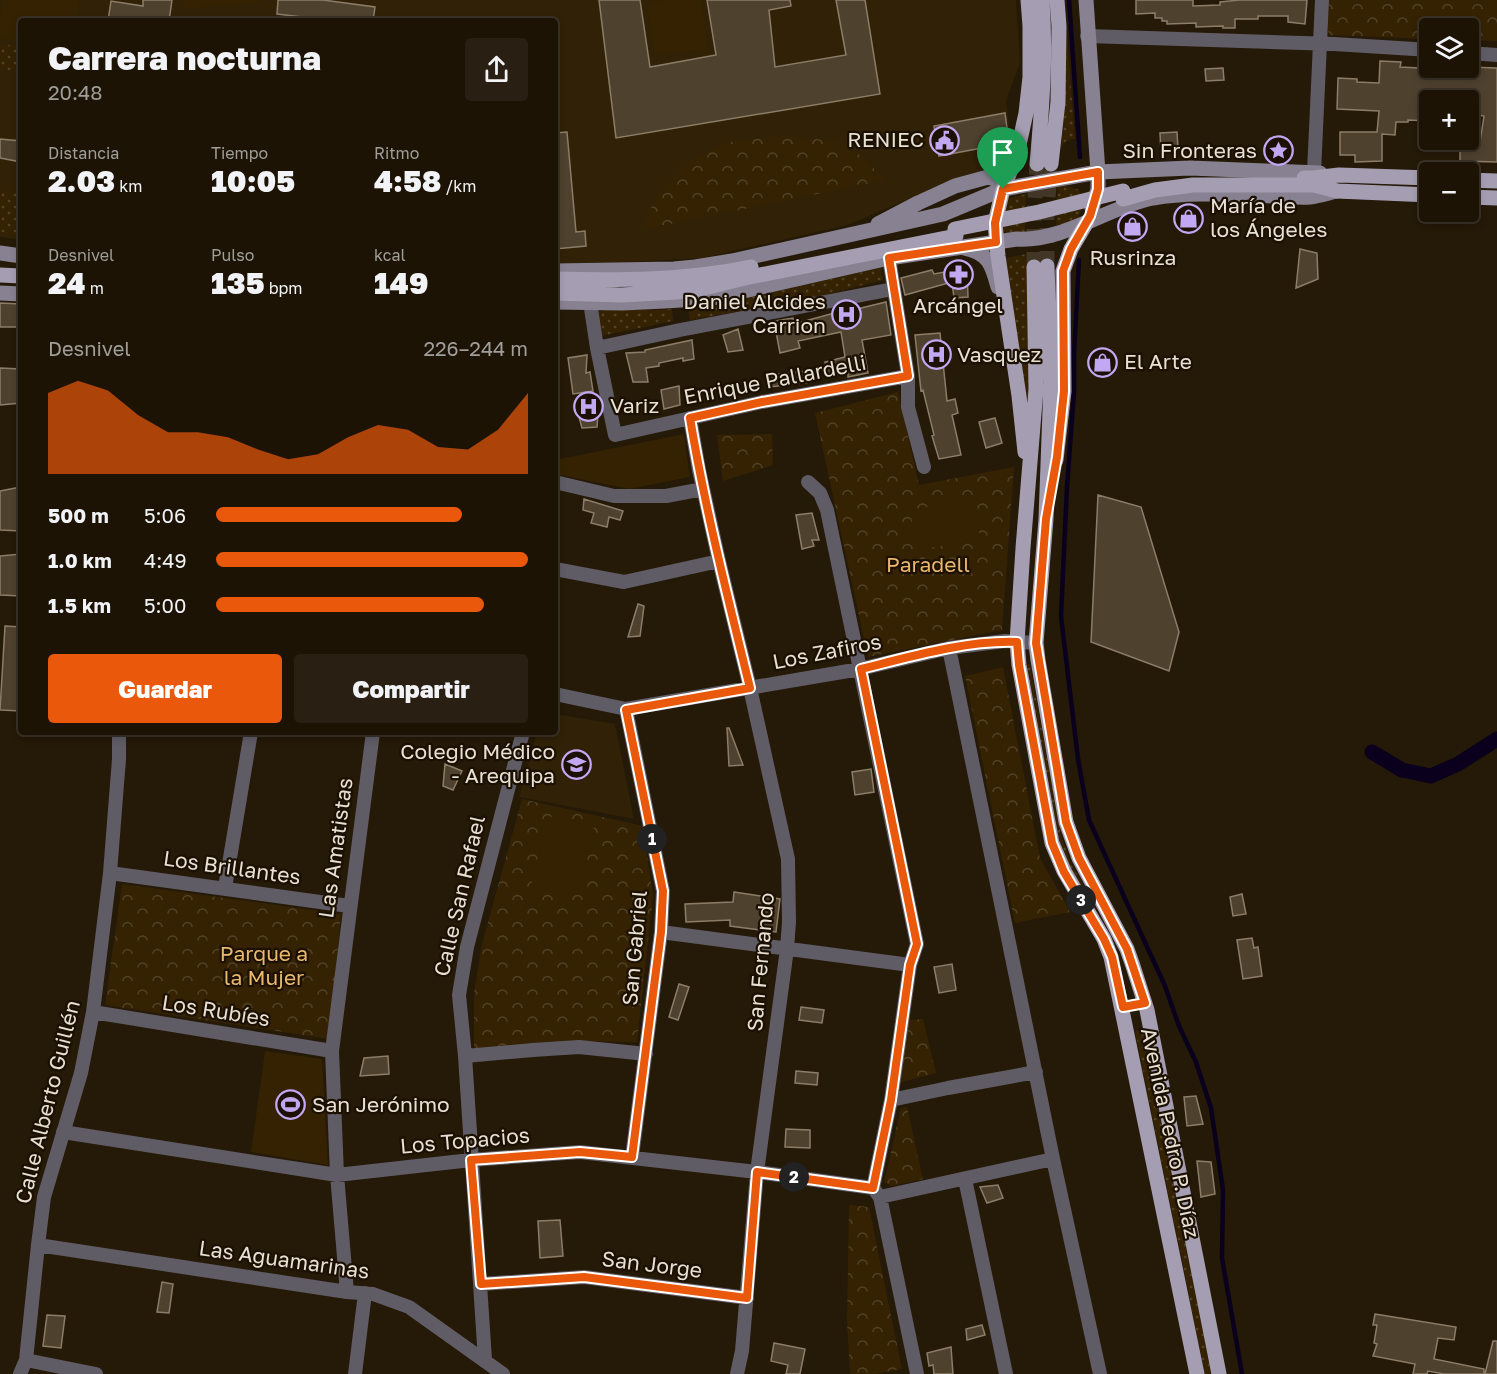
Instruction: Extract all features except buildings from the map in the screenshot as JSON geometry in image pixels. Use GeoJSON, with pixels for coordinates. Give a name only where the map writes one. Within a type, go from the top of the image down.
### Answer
{"type":"FeatureCollection","features":[{"type":"Feature","properties":{"kind":"main road"},"geometry":{"type":"LineString","coordinates":[[1028,0],[1030,77],[1026,113],[1017,154],[1003,189],[995,223],[1020,396],[1028,485]]}},
{"type":"Feature","properties":{"kind":"main road"},"geometry":{"type":"LineString","coordinates":[[1042,0],[1044,164],[1058,102],[1057,0]]}},
{"type":"Feature","properties":{"kind":"main road"},"geometry":{"type":"LineString","coordinates":[[1046,519],[1057,457],[1064,391],[1063,271],[1071,249],[1087,222],[1096,194],[1098,172],[1086,0]]}},
{"type":"Feature","properties":{"kind":"main road"},"geometry":{"type":"LineString","coordinates":[[558,271],[695,267],[732,261],[943,214],[1003,189],[1098,172],[1190,168],[1419,178]]}},
{"type":"Feature","properties":{"kind":"main road"},"geometry":{"type":"LineString","coordinates":[[1123,195],[1154,184],[1192,178],[1313,178],[1339,175]]}},
{"type":"Feature","properties":{"kind":"main road"},"geometry":{"type":"LineString","coordinates":[[1071,176],[1087,183],[1096,194]]}},
{"type":"Feature","properties":{"kind":"main road"},"geometry":{"type":"LineString","coordinates":[[861,233],[958,185],[988,177],[997,180],[1003,189]]}},
{"type":"Feature","properties":{"kind":"main road"},"geometry":{"type":"LineString","coordinates":[[1479,180],[1497,181]]}},
{"type":"Feature","properties":{"kind":"main road"},"geometry":{"type":"LineString","coordinates":[[558,302],[622,303],[713,297],[889,258],[1039,212],[1123,195],[1193,185],[1314,185],[1337,191],[1419,195]]}},
{"type":"Feature","properties":{"kind":"main road"},"geometry":{"type":"LineString","coordinates":[[558,279],[695,276],[958,237],[996,242],[1026,240],[1076,228],[1129,205],[1154,198],[1193,194],[1310,197],[1337,191]]}},
{"type":"Feature","properties":{"kind":"main road"},"geometry":{"type":"LineString","coordinates":[[1479,197],[1497,198]]}},
{"type":"Feature","properties":{"kind":"main road"},"geometry":{"type":"LineString","coordinates":[[995,223],[1003,233],[1017,239]]}},
{"type":"Feature","properties":{"kind":"main road"},"geometry":{"type":"LineString","coordinates":[[558,293],[621,295],[676,292],[958,237],[985,257],[993,270],[1008,322]]}},
{"type":"Feature","properties":{"kind":"main road"},"geometry":{"type":"LineString","coordinates":[[0,253],[18,256]]}},
{"type":"Feature","properties":{"kind":"main road"},"geometry":{"type":"LineString","coordinates":[[1028,485],[1036,389],[1040,267],[1052,383],[1046,519]]}},
{"type":"Feature","properties":{"kind":"main road"},"geometry":{"type":"LineString","coordinates":[[0,275],[18,276]]}},
{"type":"Feature","properties":{"kind":"main road"},"geometry":{"type":"LineString","coordinates":[[0,283],[18,284]]}},
{"type":"Feature","properties":{"kind":"main road"},"geometry":{"type":"LineString","coordinates":[[0,293],[18,294]]}},
{"type":"Feature","properties":{"kind":"main road","name":"Avenida Pedro P. Díaz"},"geometry":{"type":"LineString","coordinates":[[1028,485],[1017,642],[1019,665],[1052,843],[1064,872],[1104,939],[1112,957],[1197,1374]]}},
{"type":"Feature","properties":{"kind":"main road","name":"Avenida Pedro P. Díaz"},"geometry":{"type":"LineString","coordinates":[[1046,519],[1036,643],[1066,822],[1079,858],[1127,949],[1145,1003],[1220,1374]]}},
{"type":"Feature","properties":{"kind":"main road"},"geometry":{"type":"LineString","coordinates":[[1123,1007],[1145,1003]]}},
{"type":"Feature","properties":{"kind":"street"},"geometry":{"type":"LineString","coordinates":[[1314,172],[1322,0]]}},
{"type":"Feature","properties":{"kind":"street"},"geometry":{"type":"LineString","coordinates":[[1088,36],[1419,49]]}},
{"type":"Feature","properties":{"kind":"street"},"geometry":{"type":"LineString","coordinates":[[1479,54],[1497,55]]}},
{"type":"Feature","properties":{"kind":"street"},"geometry":{"type":"LineString","coordinates":[[889,258],[908,376],[908,407],[924,467]]}},
{"type":"Feature","properties":{"kind":"street"},"geometry":{"type":"LineString","coordinates":[[590,302],[597,348],[893,289]]}},
{"type":"Feature","properties":{"kind":"street","name":"Enrique Pallardelli"},"geometry":{"type":"LineString","coordinates":[[597,348],[615,435],[762,402],[908,376]]}},
{"type":"Feature","properties":{"kind":"street","name":"San Fernando"},"geometry":{"type":"LineString","coordinates":[[690,418],[703,489],[788,860],[787,949],[757,1172],[742,1351],[737,1374]]}},
{"type":"Feature","properties":{"kind":"street"},"geometry":{"type":"LineString","coordinates":[[808,482],[820,493],[827,510],[917,944],[910,965],[876,1193],[917,1374]]}},
{"type":"Feature","properties":{"kind":"street"},"geometry":{"type":"LineString","coordinates":[[558,483],[614,496],[666,496],[703,489]]}},
{"type":"Feature","properties":{"kind":"street"},"geometry":{"type":"LineString","coordinates":[[558,570],[624,582],[719,561]]}},
{"type":"Feature","properties":{"kind":"street","name":"Los Zafiros"},"geometry":{"type":"LineString","coordinates":[[558,695],[626,710],[861,669],[949,648],[1005,641],[1036,643]]}},
{"type":"Feature","properties":{"kind":"street"},"geometry":{"type":"LineString","coordinates":[[949,648],[1053,1159],[1100,1374]]}},
{"type":"Feature","properties":{"kind":"street","name":"San Gabriel"},"geometry":{"type":"LineString","coordinates":[[626,710],[663,891],[661,932],[632,1157]]}},
{"type":"Feature","properties":{"kind":"street","name":"Calle Alberto Guillén"},"geometry":{"type":"LineString","coordinates":[[20,1374],[26,1360],[44,1197],[81,1073],[93,1012],[110,873],[119,759],[118,735]]}},
{"type":"Feature","properties":{"kind":"street"},"geometry":{"type":"LineString","coordinates":[[225,888],[250,735]]}},
{"type":"Feature","properties":{"kind":"street","name":"Las Amatistas"},"geometry":{"type":"LineString","coordinates":[[347,1292],[337,1175],[332,1051],[373,735]]}},
{"type":"Feature","properties":{"kind":"street","name":"Calle San Rafael"},"geometry":{"type":"LineString","coordinates":[[485,1360],[459,995],[467,946],[522,735]]}},
{"type":"Feature","properties":{"kind":"street","name":"Los Brillantes"},"geometry":{"type":"LineString","coordinates":[[110,873],[350,906]]}},
{"type":"Feature","properties":{"kind":"street"},"geometry":{"type":"LineString","coordinates":[[661,932],[910,965]]}},
{"type":"Feature","properties":{"kind":"street","name":"Los Rubíes"},"geometry":{"type":"LineString","coordinates":[[93,1012],[332,1051]]}},
{"type":"Feature","properties":{"kind":"street"},"geometry":{"type":"LineString","coordinates":[[465,1056],[579,1047],[646,1054]]}},
{"type":"Feature","properties":{"kind":"street"},"geometry":{"type":"LineString","coordinates":[[891,1100],[1036,1072]]}},
{"type":"Feature","properties":{"kind":"street","name":"Los Topacios"},"geometry":{"type":"LineString","coordinates":[[63,1132],[337,1175],[471,1160],[580,1152],[757,1172],[876,1193],[965,1179],[1053,1159]]}},
{"type":"Feature","properties":{"kind":"street"},"geometry":{"type":"LineString","coordinates":[[965,1179],[1006,1374]]}},
{"type":"Feature","properties":{"kind":"street","name":"Las Aguamarinas"},"geometry":{"type":"LineString","coordinates":[[38,1245],[373,1294],[409,1307],[503,1374]]}},
{"type":"Feature","properties":{"kind":"street","name":"San Jorge"},"geometry":{"type":"LineString","coordinates":[[481,1284],[584,1277],[747,1298]]}},
{"type":"Feature","properties":{"kind":"street"},"geometry":{"type":"LineString","coordinates":[[355,1374],[365,1293]]}},
{"type":"Feature","properties":{"kind":"street"},"geometry":{"type":"LineString","coordinates":[[26,1360],[96,1374]]}},
{"type":"Feature","properties":{"kind":"shaded area"},"geometry":{"type":"Polygon","coordinates":[[[0,0],[1016,0],[1020,62],[1006,102],[1012,143],[998,168],[951,181],[848,225],[702,258],[558,266],[558,18],[18,18],[18,240],[0,237],[0,0]]]}},
{"type":"Feature","properties":{"kind":"shaded area","name":"Colegio Médico - Arequipa"},"geometry":{"type":"Polygon","coordinates":[[[558,714],[615,724],[634,819],[519,797],[536,735],[558,735],[558,714]]]}},
{"type":"Feature","properties":{"kind":"green space"},"geometry":{"type":"Polygon","coordinates":[[[2,0],[80,0],[77,18],[18,18],[18,41],[0,38],[2,0]]]}},
{"type":"Feature","properties":{"kind":"green space"},"geometry":{"type":"Polygon","coordinates":[[[184,0],[259,0],[259,3],[184,9],[184,0]]]}},
{"type":"Feature","properties":{"kind":"green space"},"geometry":{"type":"Polygon","coordinates":[[[668,0],[702,0],[708,50],[654,54],[647,3],[668,0]]]}},
{"type":"Feature","properties":{"kind":"green space"},"geometry":{"type":"Polygon","coordinates":[[[1329,0],[1497,0],[1497,41],[1479,40],[1479,18],[1419,18],[1419,39],[1329,35],[1329,0]]]}},
{"type":"Feature","properties":{"kind":"green space"},"geometry":{"type":"Polygon","coordinates":[[[1065,10],[1075,139],[1066,142],[1061,150],[1065,101],[1065,10]]]}},
{"type":"Feature","properties":{"kind":"green space"},"geometry":{"type":"Polygon","coordinates":[[[0,44],[18,47],[18,71],[0,69],[0,44]]]}},
{"type":"Feature","properties":{"kind":"green space"},"geometry":{"type":"Polygon","coordinates":[[[783,136],[836,141],[860,155],[886,180],[641,230],[657,195],[688,162],[729,142],[783,136]]]}},
{"type":"Feature","properties":{"kind":"green space"},"geometry":{"type":"Polygon","coordinates":[[[1065,185],[1079,190],[1080,212],[1074,222],[1056,225],[1058,186],[1065,185]]]}},
{"type":"Feature","properties":{"kind":"green space"},"geometry":{"type":"Polygon","coordinates":[[[0,190],[18,193],[18,235],[0,232],[0,190]]]}},
{"type":"Feature","properties":{"kind":"green space"},"geometry":{"type":"Polygon","coordinates":[[[1026,194],[1025,233],[1010,234],[1002,231],[1004,202],[1026,194]]]}},
{"type":"Feature","properties":{"kind":"green space"},"geometry":{"type":"Polygon","coordinates":[[[1026,254],[1031,358],[1026,417],[1006,258],[1026,254]]]}},
{"type":"Feature","properties":{"kind":"green space"},"geometry":{"type":"Polygon","coordinates":[[[881,268],[883,280],[812,298],[690,320],[688,308],[733,301],[881,268]]]}},
{"type":"Feature","properties":{"kind":"green space"},"geometry":{"type":"Polygon","coordinates":[[[672,309],[673,321],[602,336],[597,312],[604,310],[672,309]]]}},
{"type":"Feature","properties":{"kind":"green space","name":"Paradell"},"geometry":{"type":"Polygon","coordinates":[[[898,392],[919,485],[1014,467],[1002,630],[868,657],[815,413],[898,392]]]}},
{"type":"Feature","properties":{"kind":"green space"},"geometry":{"type":"Polygon","coordinates":[[[684,434],[690,477],[629,489],[558,475],[558,459],[684,434]]]}},
{"type":"Feature","properties":{"kind":"green space"},"geometry":{"type":"Polygon","coordinates":[[[772,434],[773,465],[723,481],[717,435],[772,434]]]}},
{"type":"Feature","properties":{"kind":"green space"},"geometry":{"type":"Polygon","coordinates":[[[974,499],[980,539],[917,550],[910,510],[974,499]]]}},
{"type":"Feature","properties":{"kind":"green space"},"geometry":{"type":"Polygon","coordinates":[[[1024,664],[1030,664],[1061,835],[1071,863],[1096,907],[1094,908],[1069,865],[1058,836],[1024,664]]]}},
{"type":"Feature","properties":{"kind":"green space"},"geometry":{"type":"Polygon","coordinates":[[[1003,667],[1040,858],[1070,912],[1015,923],[965,676],[1003,667]]]}},
{"type":"Feature","properties":{"kind":"green space"},"geometry":{"type":"Polygon","coordinates":[[[522,799],[643,826],[653,896],[637,1042],[580,1041],[474,1051],[474,993],[482,944],[522,799]]]}},
{"type":"Feature","properties":{"kind":"green space"},"geometry":{"type":"Polygon","coordinates":[[[548,816],[594,826],[578,895],[531,886],[548,816]]]}},
{"type":"Feature","properties":{"kind":"green space","name":"Parque a la Mujer"},"geometry":{"type":"Polygon","coordinates":[[[122,884],[341,914],[329,1039],[105,1005],[122,884]]]}},
{"type":"Feature","properties":{"kind":"green space"},"geometry":{"type":"Polygon","coordinates":[[[923,1019],[936,1073],[898,1083],[907,1020],[923,1019]]]}},
{"type":"Feature","properties":{"kind":"green space"},"geometry":{"type":"Polygon","coordinates":[[[1138,1030],[1146,1035],[1211,1374],[1205,1374],[1135,1031],[1138,1030]]]}},
{"type":"Feature","properties":{"kind":"green space","name":"San Jerónimo"},"geometry":{"type":"Polygon","coordinates":[[[265,1051],[322,1059],[328,1165],[251,1152],[265,1051]]]}},
{"type":"Feature","properties":{"kind":"green space"},"geometry":{"type":"Polygon","coordinates":[[[907,1107],[923,1179],[892,1186],[884,1182],[901,1108],[907,1107]]]}},
{"type":"Feature","properties":{"kind":"green space"},"geometry":{"type":"Polygon","coordinates":[[[849,1205],[869,1207],[902,1369],[874,1374],[850,1374],[847,1321],[849,1205]]]}},
{"type":"Feature","properties":{"kind":"waterway"},"geometry":{"type":"LineString","coordinates":[[1069,0],[1080,157]]}},
{"type":"Feature","properties":{"kind":"waterway"},"geometry":{"type":"LineString","coordinates":[[1079,260],[1061,616],[1078,759],[1089,820],[1165,986],[1179,1026],[1196,1062],[1211,1108],[1223,1190],[1222,1258],[1242,1374]]}},
{"type":"Feature","properties":{"kind":"waterway"},"geometry":{"type":"LineString","coordinates":[[1372,752],[1402,770],[1431,776],[1458,764],[1497,739]]}},
{"type":"Feature","properties":{"kind":"tunnel"},"geometry":{"type":"LineString","coordinates":[[1034,267],[1037,164]]}},
{"type":"Feature","properties":{"kind":"tunnel"},"geometry":{"type":"LineString","coordinates":[[1047,266],[1050,170]]}},
{"type":"Feature","properties":{"kind":"place","name":"RENIEC"},"geometry":{"type":"Point","coordinates":[945,140]}},
{"type":"Feature","properties":{"kind":"place","name":"Sin Fronteras"},"geometry":{"type":"Point","coordinates":[1278,151]}},
{"type":"Feature","properties":{"kind":"place","name":"María de los Ángeles"},"geometry":{"type":"Point","coordinates":[1189,218]}},
{"type":"Feature","properties":{"kind":"place","name":"Rusrinza"},"geometry":{"type":"Point","coordinates":[1133,227]}},
{"type":"Feature","properties":{"kind":"place","name":"Arcángel"},"geometry":{"type":"Point","coordinates":[958,275]}},
{"type":"Feature","properties":{"kind":"place","name":"Daniel Alcides Carrion"},"geometry":{"type":"Point","coordinates":[847,314]}},
{"type":"Feature","properties":{"kind":"place","name":"Vasquez"},"geometry":{"type":"Point","coordinates":[936,355]}},
{"type":"Feature","properties":{"kind":"place","name":"El Arte"},"geometry":{"type":"Point","coordinates":[1103,362]}},
{"type":"Feature","properties":{"kind":"place","name":"Variz"},"geometry":{"type":"Point","coordinates":[589,406]}},
{"type":"Feature","properties":{"kind":"place","name":"Colegio Médico - Arequipa"},"geometry":{"type":"Point","coordinates":[576,764]}},
{"type":"Feature","properties":{"kind":"place","name":"San Jerónimo"},"geometry":{"type":"Point","coordinates":[291,1105]}},
{"type":"Feature","properties":{"kind":"route"},"geometry":{"type":"LineString","coordinates":[[1098,172],[1098,189],[1090,216],[1071,249],[1063,271],[1064,391],[1057,457],[1046,519],[1036,643],[1066,822],[1079,858],[1127,949],[1145,1003],[1123,1007],[1112,957],[1104,939],[1064,872],[1052,843],[1019,665],[1017,642],[1005,641],[949,648],[861,669],[917,944],[910,965],[891,1100],[873,1188],[757,1172],[747,1298],[584,1277],[481,1284],[471,1160],[580,1152],[632,1157],[661,932],[663,891],[626,710],[750,688],[719,561],[690,418],[762,402],[908,376],[889,258],[996,242],[995,223],[1003,189],[1098,172]]}}]}
